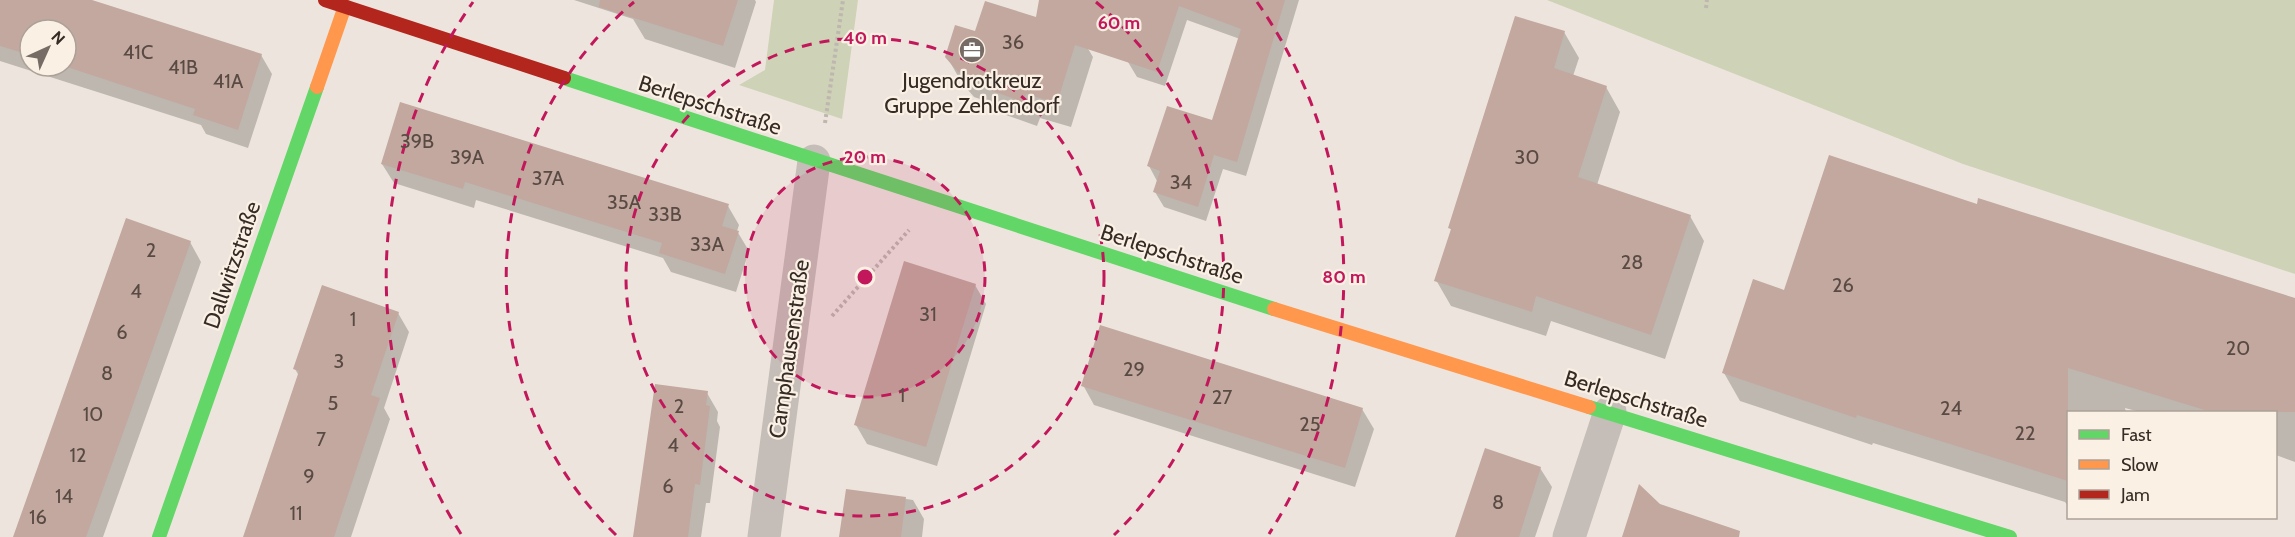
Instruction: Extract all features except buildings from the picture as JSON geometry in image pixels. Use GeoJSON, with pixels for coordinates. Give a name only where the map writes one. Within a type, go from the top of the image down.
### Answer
{"type":"FeatureCollection","features":[{"type":"Feature","properties":{"kind":"street","name":"Berlepschstraße"},"geometry":{"type":"LineString","coordinates":[[325,0],[1204,288],[2010,537]]}},
{"type":"Feature","properties":{"kind":"street","name":"Dallwitzstraße"},"geometry":{"type":"LineString","coordinates":[[159,537],[345,6]]}},
{"type":"Feature","properties":{"kind":"street","name":"Camphausenstraße"},"geometry":{"type":"LineString","coordinates":[[764,537],[814,161]]}},
{"type":"Feature","properties":{"kind":"street"},"geometry":{"type":"LineString","coordinates":[[1569,537],[1610,412]]}},
{"type":"Feature","properties":{"kind":"path"},"geometry":{"type":"LineString","coordinates":[[825,123],[843,0]]}},
{"type":"Feature","properties":{"kind":"path"},"geometry":{"type":"LineString","coordinates":[[1706,8],[1707,0]]}},
{"type":"Feature","properties":{"kind":"path"},"geometry":{"type":"LineString","coordinates":[[828,321],[914,225]]}},
{"type":"Feature","properties":{"kind":"green space"},"geometry":{"type":"Polygon","coordinates":[[[774,0],[858,0],[842,119],[739,85],[765,70],[774,0]]]}},
{"type":"Feature","properties":{"kind":"green space"},"geometry":{"type":"Polygon","coordinates":[[[1547,0],[2295,0],[2295,274],[1963,164],[1547,0]]]}},
{"type":"Feature","properties":{"kind":"traffic: fast"},"geometry":{"type":"LineString","coordinates":[[564,78],[1274,309]]}},
{"type":"Feature","properties":{"kind":"traffic: fast"},"geometry":{"type":"LineString","coordinates":[[159,537],[317,87]]}},
{"type":"Feature","properties":{"kind":"traffic: fast"},"geometry":{"type":"LineString","coordinates":[[1589,407],[2010,537]]}},
{"type":"Feature","properties":{"kind":"traffic: slow"},"geometry":{"type":"LineString","coordinates":[[317,87],[345,6]]}},
{"type":"Feature","properties":{"kind":"traffic: slow"},"geometry":{"type":"LineString","coordinates":[[1274,309],[1589,407]]}},
{"type":"Feature","properties":{"kind":"traffic: jam"},"geometry":{"type":"LineString","coordinates":[[325,0],[564,78]]}},
{"type":"Feature","properties":{"kind":"place","name":"Jugendrotkreuz Gruppe Zehlendorf"},"geometry":{"type":"Point","coordinates":[972,50]}}]}
